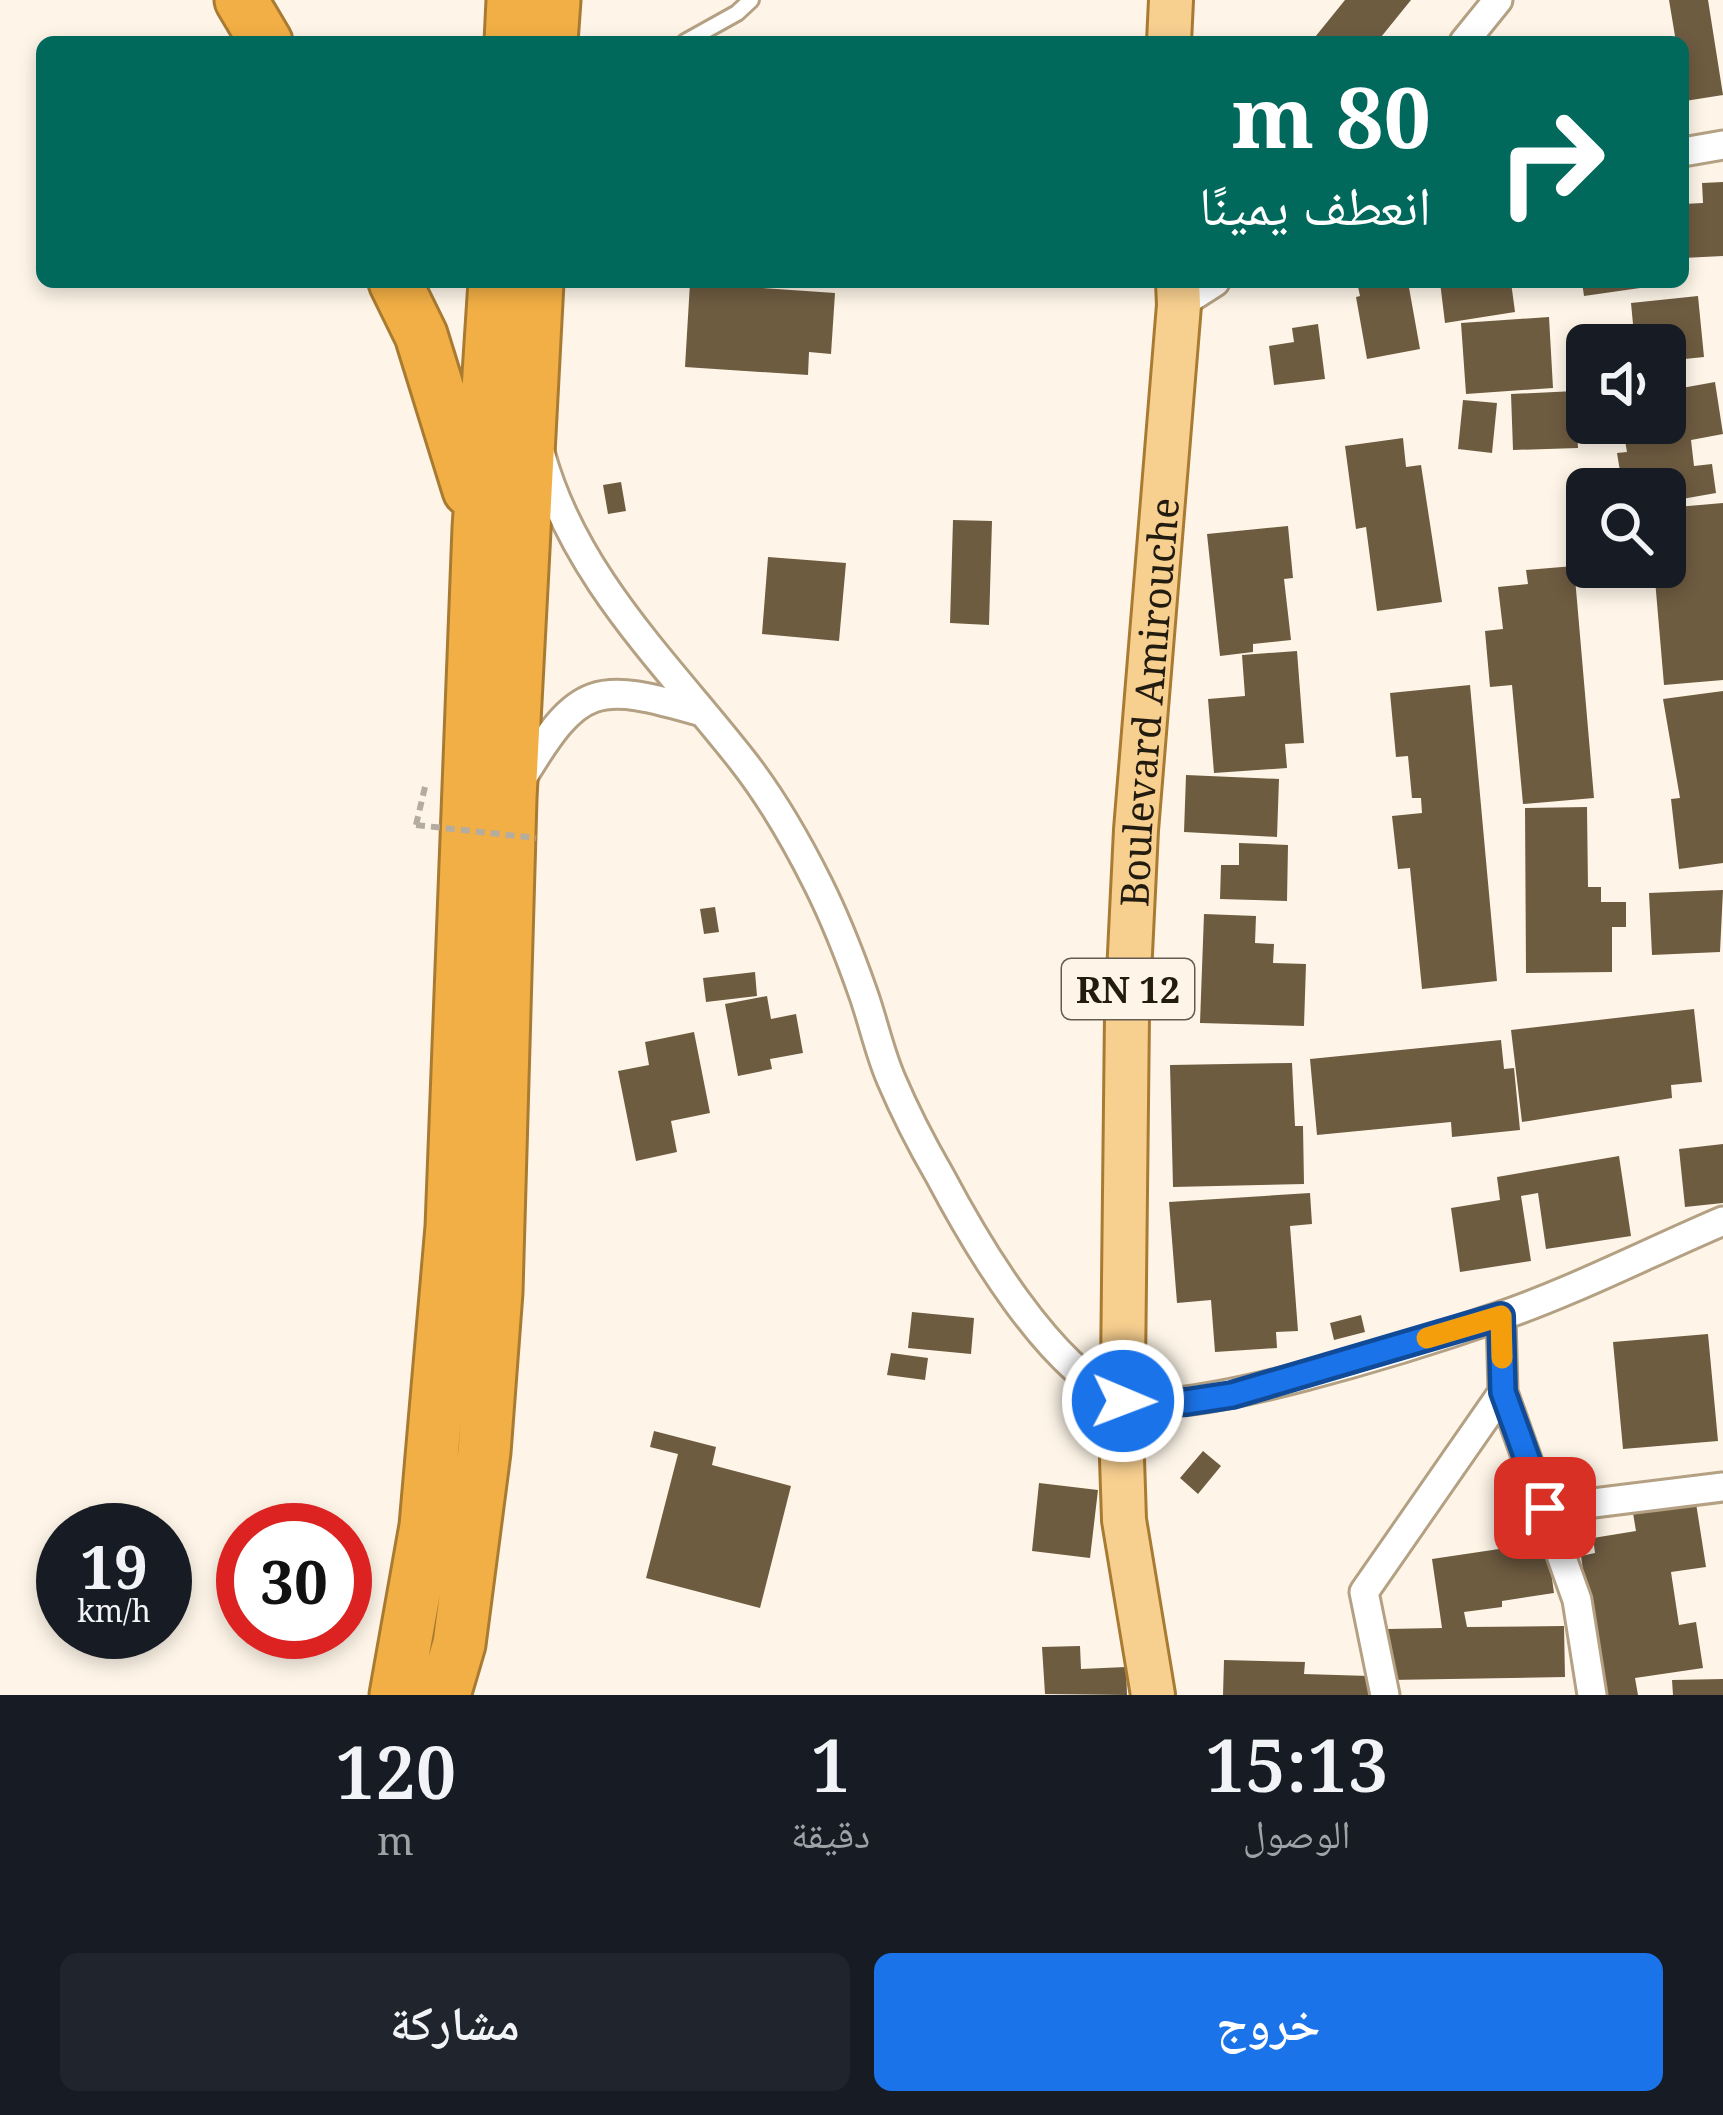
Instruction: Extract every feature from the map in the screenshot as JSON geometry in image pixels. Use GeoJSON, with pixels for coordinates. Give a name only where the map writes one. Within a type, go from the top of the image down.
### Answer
{"type":"FeatureCollection","features":[{"type":"Feature","properties":{"kind":"highway"},"geometry":{"type":"LineString","coordinates":[[241,0],[262,36]]}},
{"type":"Feature","properties":{"kind":"highway"},"geometry":{"type":"LineString","coordinates":[[511,36],[513,0]]}},
{"type":"Feature","properties":{"kind":"highway"},"geometry":{"type":"LineString","coordinates":[[551,36],[554,0]]}},
{"type":"Feature","properties":{"kind":"highway"},"geometry":{"type":"LineString","coordinates":[[398,288],[440,389],[479,528]]}},
{"type":"Feature","properties":{"kind":"highway"},"geometry":{"type":"LineString","coordinates":[[396,1695],[426,1526],[452,1227],[479,528],[495,288]]}},
{"type":"Feature","properties":{"kind":"highway"},"geometry":{"type":"LineString","coordinates":[[444,1695],[459,1644],[496,1292],[523,818],[537,288]]}},
{"type":"Feature","properties":{"kind":"main road"},"geometry":{"type":"LineString","coordinates":[[1169,36],[1171,0]]}},
{"type":"Feature","properties":{"kind":"main road","name":"Boulevard Amirouche"},"geometry":{"type":"LineString","coordinates":[[1153,1695],[1124,1520],[1127,1015],[1136,830],[1178,294]]}},
{"type":"Feature","properties":{"kind":"street"},"geometry":{"type":"LineString","coordinates":[[1469,36],[1498,0]]}},
{"type":"Feature","properties":{"kind":"street"},"geometry":{"type":"LineString","coordinates":[[1689,151],[1723,146]]}},
{"type":"Feature","properties":{"kind":"street"},"geometry":{"type":"LineString","coordinates":[[531,418],[550,481],[576,542],[623,616],[745,764],[819,886],[863,991],[890,1076],[939,1176],[999,1278],[1084,1375],[1123,1401],[1186,1402],[1232,1395],[1501,1316],[1723,1222]]}},
{"type":"Feature","properties":{"kind":"street"},"geometry":{"type":"LineString","coordinates":[[523,818],[555,724],[592,698],[636,693],[702,712]]}},
{"type":"Feature","properties":{"kind":"street"},"geometry":{"type":"LineString","coordinates":[[1501,1316],[1503,1392],[1577,1600],[1592,1695]]}},
{"type":"Feature","properties":{"kind":"street"},"geometry":{"type":"LineString","coordinates":[[1384,1695],[1364,1592],[1503,1392]]}},
{"type":"Feature","properties":{"kind":"street"},"geometry":{"type":"LineString","coordinates":[[1545,1508],[1723,1487]]}},
{"type":"Feature","properties":{"kind":"lane"},"geometry":{"type":"LineString","coordinates":[[696,36],[737,14],[751,0]]}},
{"type":"Feature","properties":{"kind":"path"},"geometry":{"type":"LineString","coordinates":[[416,825],[523,818]]}},
{"type":"Feature","properties":{"kind":"building"},"geometry":{"type":"Polygon","coordinates":[[[1345,0],[1411,0],[1382,36],[1316,36],[1345,0]]]}},
{"type":"Feature","properties":{"kind":"building"},"geometry":{"type":"Polygon","coordinates":[[[1669,0],[1708,0],[1723,95],[1689,100],[1689,36],[1675,36],[1669,0]]]}},
{"type":"Feature","properties":{"kind":"building"},"geometry":{"type":"Polygon","coordinates":[[[1723,182],[1723,256],[1689,258],[1689,204],[1703,203],[1702,183],[1723,182]]]}},
{"type":"Feature","properties":{"kind":"building"},"geometry":{"type":"Polygon","coordinates":[[[690,288],[835,293],[831,354],[809,352],[808,375],[685,367],[690,288]]]}},
{"type":"Feature","properties":{"kind":"building"},"geometry":{"type":"Polygon","coordinates":[[[1358,288],[1409,288],[1420,349],[1367,359],[1356,297],[1360,296],[1358,288]]]}},
{"type":"Feature","properties":{"kind":"building"},"geometry":{"type":"Polygon","coordinates":[[[1441,288],[1512,288],[1515,312],[1445,323],[1441,288]]]}},
{"type":"Feature","properties":{"kind":"building"},"geometry":{"type":"Polygon","coordinates":[[[1583,288],[1640,288],[1584,296],[1583,288]]]}},
{"type":"Feature","properties":{"kind":"building"},"geometry":{"type":"Polygon","coordinates":[[[1698,296],[1704,357],[1686,359],[1686,324],[1633,324],[1631,303],[1698,296]]]}},
{"type":"Feature","properties":{"kind":"building"},"geometry":{"type":"Polygon","coordinates":[[[1549,317],[1553,388],[1466,394],[1461,323],[1549,317]]]}},
{"type":"Feature","properties":{"kind":"building"},"geometry":{"type":"Polygon","coordinates":[[[1318,324],[1325,379],[1274,385],[1269,346],[1294,342],[1292,328],[1318,324]]]}},
{"type":"Feature","properties":{"kind":"building"},"geometry":{"type":"Polygon","coordinates":[[[1715,382],[1723,434],[1691,440],[1694,466],[1712,464],[1716,493],[1686,498],[1686,468],[1620,468],[1617,453],[1627,452],[1626,444],[1686,444],[1686,387],[1715,382]]]}},
{"type":"Feature","properties":{"kind":"building"},"geometry":{"type":"Polygon","coordinates":[[[1566,391],[1566,444],[1578,444],[1578,448],[1513,450],[1511,394],[1566,391]]]}},
{"type":"Feature","properties":{"kind":"building"},"geometry":{"type":"Polygon","coordinates":[[[1463,400],[1497,403],[1492,453],[1458,449],[1463,400]]]}},
{"type":"Feature","properties":{"kind":"building"},"geometry":{"type":"Polygon","coordinates":[[[1403,438],[1406,467],[1421,465],[1442,602],[1377,611],[1366,527],[1356,529],[1345,446],[1403,438]]]}},
{"type":"Feature","properties":{"kind":"building"},"geometry":{"type":"Polygon","coordinates":[[[621,482],[626,511],[608,514],[603,485],[621,482]]]}},
{"type":"Feature","properties":{"kind":"building"},"geometry":{"type":"Polygon","coordinates":[[[1723,503],[1723,680],[1664,685],[1656,588],[1686,588],[1686,506],[1723,503]]]}},
{"type":"Feature","properties":{"kind":"building"},"geometry":{"type":"Polygon","coordinates":[[[953,520],[992,521],[989,625],[950,623],[953,520]]]}},
{"type":"Feature","properties":{"kind":"building"},"geometry":{"type":"Polygon","coordinates":[[[1288,526],[1293,578],[1284,579],[1291,640],[1253,644],[1253,652],[1220,656],[1207,534],[1288,526]]]}},
{"type":"Feature","properties":{"kind":"building"},"geometry":{"type":"Polygon","coordinates":[[[768,557],[846,563],[839,641],[762,634],[768,557]]]}},
{"type":"Feature","properties":{"kind":"building"},"geometry":{"type":"Polygon","coordinates":[[[1566,567],[1566,588],[1576,588],[1594,798],[1523,804],[1512,685],[1490,687],[1485,631],[1503,629],[1498,587],[1528,584],[1526,570],[1566,567]]]}},
{"type":"Feature","properties":{"kind":"building"},"geometry":{"type":"Polygon","coordinates":[[[1297,651],[1304,743],[1285,744],[1287,768],[1214,773],[1208,699],[1245,696],[1242,655],[1297,651]]]}},
{"type":"Feature","properties":{"kind":"building"},"geometry":{"type":"Polygon","coordinates":[[[1470,685],[1497,981],[1422,989],[1410,868],[1398,869],[1392,816],[1422,813],[1421,798],[1412,798],[1408,756],[1396,757],[1390,693],[1470,685]]]}},
{"type":"Feature","properties":{"kind":"building"},"geometry":{"type":"Polygon","coordinates":[[[1723,691],[1723,863],[1679,869],[1671,799],[1680,798],[1663,699],[1723,691]]]}},
{"type":"Feature","properties":{"kind":"building"},"geometry":{"type":"Polygon","coordinates":[[[1186,775],[1279,779],[1277,837],[1184,832],[1186,775]]]}},
{"type":"Feature","properties":{"kind":"building"},"geometry":{"type":"Polygon","coordinates":[[[1587,807],[1588,887],[1601,887],[1601,902],[1626,902],[1626,927],[1612,927],[1612,972],[1526,973],[1525,808],[1587,807]]]}},
{"type":"Feature","properties":{"kind":"building"},"geometry":{"type":"Polygon","coordinates":[[[1239,843],[1288,845],[1287,901],[1220,899],[1221,865],[1239,865],[1239,843]]]}},
{"type":"Feature","properties":{"kind":"building"},"geometry":{"type":"Polygon","coordinates":[[[1723,890],[1720,952],[1652,955],[1649,893],[1723,890]]]}},
{"type":"Feature","properties":{"kind":"building"},"geometry":{"type":"Polygon","coordinates":[[[715,907],[719,932],[704,934],[700,909],[715,907]]]}},
{"type":"Feature","properties":{"kind":"building"},"geometry":{"type":"Polygon","coordinates":[[[1204,914],[1256,916],[1255,943],[1274,944],[1273,963],[1306,964],[1304,1026],[1200,1023],[1204,914]]]}},
{"type":"Feature","properties":{"kind":"building"},"geometry":{"type":"Polygon","coordinates":[[[755,972],[757,996],[706,1002],[703,978],[755,972]]]}},
{"type":"Feature","properties":{"kind":"building"},"geometry":{"type":"Polygon","coordinates":[[[767,996],[771,1019],[796,1014],[803,1053],[770,1059],[772,1069],[738,1076],[725,1004],[767,996]]]}},
{"type":"Feature","properties":{"kind":"building"},"geometry":{"type":"Polygon","coordinates":[[[1694,1009],[1702,1082],[1671,1085],[1672,1098],[1522,1122],[1511,1030],[1694,1009]]]}},
{"type":"Feature","properties":{"kind":"building"},"geometry":{"type":"Polygon","coordinates":[[[694,1032],[710,1113],[671,1121],[677,1152],[636,1161],[618,1071],[649,1065],[645,1042],[694,1032]]]}},
{"type":"Feature","properties":{"kind":"building"},"geometry":{"type":"Polygon","coordinates":[[[1501,1040],[1504,1069],[1514,1068],[1520,1130],[1452,1137],[1451,1122],[1317,1135],[1310,1059],[1501,1040]]]}},
{"type":"Feature","properties":{"kind":"building"},"geometry":{"type":"Polygon","coordinates":[[[1292,1063],[1295,1126],[1303,1126],[1304,1184],[1173,1187],[1170,1065],[1292,1063]]]}},
{"type":"Feature","properties":{"kind":"building"},"geometry":{"type":"Polygon","coordinates":[[[1723,1144],[1723,1203],[1685,1207],[1679,1149],[1723,1144]]]}},
{"type":"Feature","properties":{"kind":"building"},"geometry":{"type":"Polygon","coordinates":[[[1619,1156],[1631,1236],[1546,1249],[1538,1193],[1521,1196],[1531,1261],[1460,1272],[1451,1208],[1500,1200],[1497,1177],[1619,1156]]]}},
{"type":"Feature","properties":{"kind":"building"},"geometry":{"type":"Polygon","coordinates":[[[1310,1193],[1312,1224],[1290,1226],[1298,1331],[1276,1332],[1277,1348],[1215,1352],[1211,1300],[1177,1303],[1169,1202],[1310,1193]]]}},
{"type":"Feature","properties":{"kind":"building"},"geometry":{"type":"Polygon","coordinates":[[[912,1312],[974,1318],[971,1354],[908,1348],[912,1312]]]}},
{"type":"Feature","properties":{"kind":"building"},"geometry":{"type":"Polygon","coordinates":[[[1361,1315],[1365,1332],[1334,1340],[1330,1323],[1361,1315]]]}},
{"type":"Feature","properties":{"kind":"building"},"geometry":{"type":"Polygon","coordinates":[[[1708,1334],[1718,1441],[1623,1449],[1613,1342],[1708,1334]]]}},
{"type":"Feature","properties":{"kind":"building"},"geometry":{"type":"Polygon","coordinates":[[[891,1353],[928,1358],[925,1380],[887,1375],[891,1353]]]}},
{"type":"Feature","properties":{"kind":"building"},"geometry":{"type":"Polygon","coordinates":[[[654,1431],[716,1447],[712,1465],[791,1486],[760,1608],[646,1578],[678,1454],[650,1447],[654,1431]]]}},
{"type":"Feature","properties":{"kind":"building"},"geometry":{"type":"Polygon","coordinates":[[[1203,1451],[1221,1466],[1198,1494],[1180,1478],[1203,1451]]]}},
{"type":"Feature","properties":{"kind":"building"},"geometry":{"type":"Polygon","coordinates":[[[1039,1483],[1098,1490],[1090,1558],[1032,1551],[1039,1483]]]}},
{"type":"Feature","properties":{"kind":"building"},"geometry":{"type":"Polygon","coordinates":[[[1696,1503],[1706,1567],[1671,1572],[1679,1625],[1696,1622],[1703,1668],[1635,1678],[1638,1695],[1601,1695],[1581,1556],[1595,1553],[1593,1538],[1636,1531],[1633,1513],[1696,1503]]]}},
{"type":"Feature","properties":{"kind":"building"},"geometry":{"type":"Polygon","coordinates":[[[1547,1542],[1554,1593],[1464,1612],[1467,1627],[1564,1626],[1565,1677],[1389,1680],[1388,1629],[1442,1628],[1432,1559],[1547,1542]]]}},
{"type":"Feature","properties":{"kind":"building"},"geometry":{"type":"Polygon","coordinates":[[[1080,1646],[1081,1669],[1126,1667],[1127,1695],[1045,1694],[1042,1647],[1080,1646]]]}},
{"type":"Feature","properties":{"kind":"building"},"geometry":{"type":"Polygon","coordinates":[[[1224,1660],[1305,1662],[1304,1674],[1369,1676],[1368,1695],[1223,1695],[1224,1660]]]}},
{"type":"Feature","properties":{"kind":"building"},"geometry":{"type":"Polygon","coordinates":[[[1723,1679],[1723,1695],[1673,1695],[1672,1680],[1723,1679]]]}},
{"type":"Feature","properties":{"kind":"slow traffic"},"geometry":{"type":"LineString","coordinates":[[1427,1338],[1501,1316],[1502,1358]]}},
{"type":"Feature","properties":{"kind":"route"},"geometry":{"type":"LineString","coordinates":[[1123,1401],[1186,1402],[1232,1395],[1501,1316],[1503,1392],[1545,1508]]}}]}
